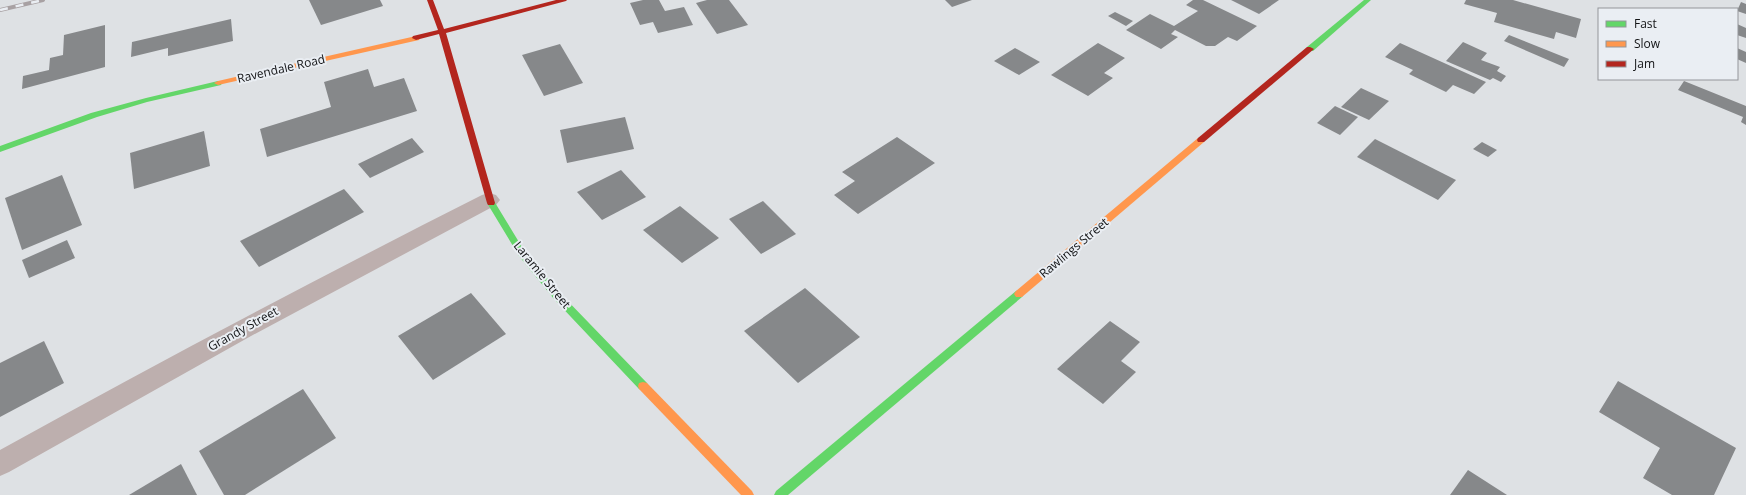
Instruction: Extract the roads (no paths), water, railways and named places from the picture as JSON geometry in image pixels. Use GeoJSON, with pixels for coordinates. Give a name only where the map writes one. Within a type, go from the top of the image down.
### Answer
{"type":"FeatureCollection","features":[{"type":"Feature","properties":{"kind":"street","name":"Laramie Street"},"geometry":{"type":"LineString","coordinates":[[430,0],[442,32],[489,200],[522,254],[557,296],[748,495]]}},
{"type":"Feature","properties":{"kind":"street","name":"Ravendale Road"},"geometry":{"type":"LineString","coordinates":[[0,149],[94,115],[146,100],[442,32],[564,0]]}},
{"type":"Feature","properties":{"kind":"street","name":"Rawlings Street"},"geometry":{"type":"LineString","coordinates":[[780,495],[1368,0]]}},
{"type":"Feature","properties":{"kind":"street","name":"Grandy Street"},"geometry":{"type":"LineString","coordinates":[[0,464],[107,403],[320,287],[489,200]]}},
{"type":"Feature","properties":{"kind":"railway"},"geometry":{"type":"LineString","coordinates":[[0,10],[43,0]]}}]}
